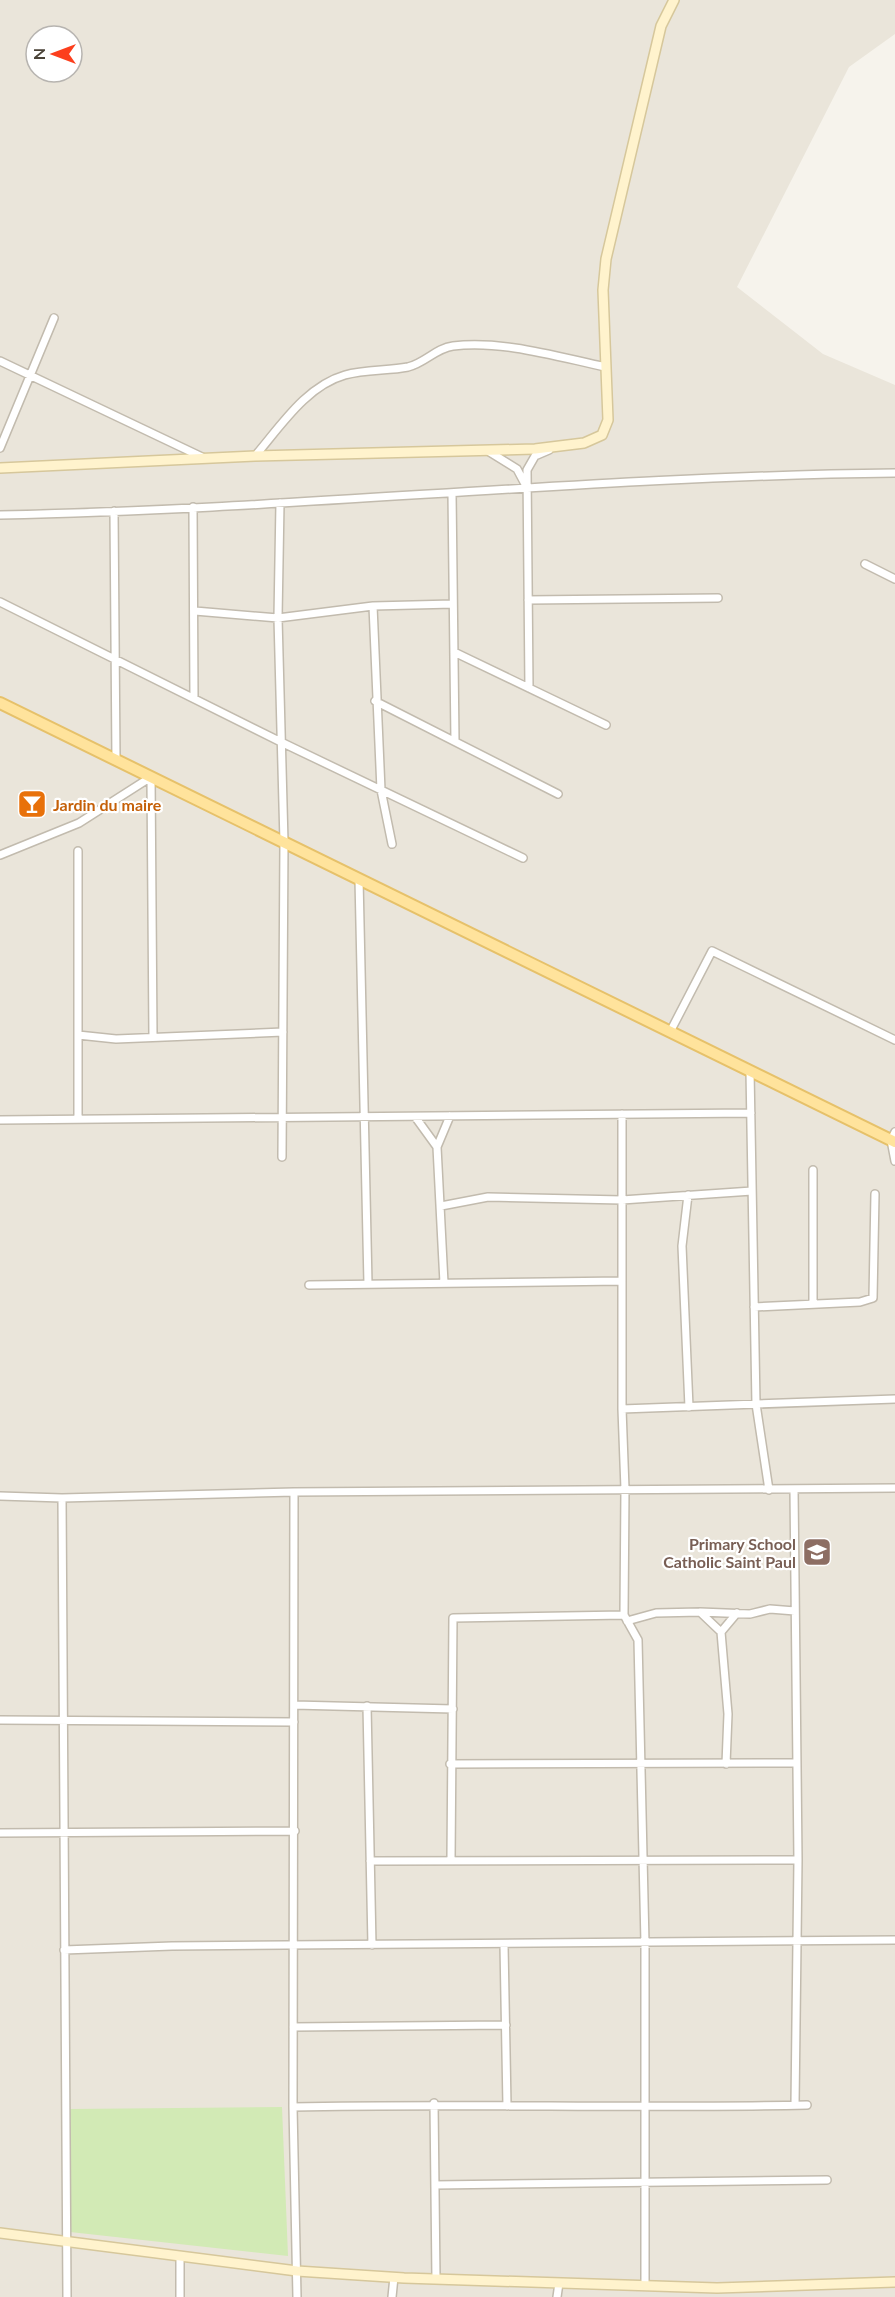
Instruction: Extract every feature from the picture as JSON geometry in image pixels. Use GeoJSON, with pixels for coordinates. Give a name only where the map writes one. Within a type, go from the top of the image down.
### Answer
{"type":"FeatureCollection","features":[{"type":"Feature","properties":{"kind":"main road"},"geometry":{"type":"LineString","coordinates":[[0,703],[750,1071],[894,1138]]}},
{"type":"Feature","properties":{"kind":"street"},"geometry":{"type":"LineString","coordinates":[[0,468],[255,456],[554,448],[584,443],[602,435],[608,420],[603,290],[606,259],[638,114],[661,26],[671,1]]}},
{"type":"Feature","properties":{"kind":"street"},"geometry":{"type":"LineString","coordinates":[[0,448],[54,318]]}},
{"type":"Feature","properties":{"kind":"street"},"geometry":{"type":"LineString","coordinates":[[255,456],[304,399],[330,381],[353,373],[411,366],[446,348],[475,346],[528,351],[606,367]]}},
{"type":"Feature","properties":{"kind":"street"},"geometry":{"type":"LineString","coordinates":[[0,361],[205,458]]}},
{"type":"Feature","properties":{"kind":"street"},"geometry":{"type":"LineString","coordinates":[[529,688],[527,470],[531,460],[554,448]]}},
{"type":"Feature","properties":{"kind":"street"},"geometry":{"type":"LineString","coordinates":[[488,451],[517,469],[527,489]]}},
{"type":"Feature","properties":{"kind":"street"},"geometry":{"type":"LineString","coordinates":[[0,515],[280,503],[650,481],[895,473]]}},
{"type":"Feature","properties":{"kind":"street"},"geometry":{"type":"LineString","coordinates":[[452,493],[455,741]]}},
{"type":"Feature","properties":{"kind":"street"},"geometry":{"type":"LineString","coordinates":[[280,503],[278,618],[284,842],[282,1156]]}},
{"type":"Feature","properties":{"kind":"street"},"geometry":{"type":"LineString","coordinates":[[193,507],[194,698]]}},
{"type":"Feature","properties":{"kind":"street"},"geometry":{"type":"LineString","coordinates":[[114,511],[117,760]]}},
{"type":"Feature","properties":{"kind":"street"},"geometry":{"type":"LineString","coordinates":[[865,564],[895,579]]}},
{"type":"Feature","properties":{"kind":"street"},"geometry":{"type":"LineString","coordinates":[[528,600],[718,598]]}},
{"type":"Feature","properties":{"kind":"street"},"geometry":{"type":"LineString","coordinates":[[0,602],[283,743],[523,858]]}},
{"type":"Feature","properties":{"kind":"street"},"geometry":{"type":"LineString","coordinates":[[195,611],[278,618],[373,606],[453,604]]}},
{"type":"Feature","properties":{"kind":"street"},"geometry":{"type":"LineString","coordinates":[[373,606],[375,701],[381,790],[392,844]]}},
{"type":"Feature","properties":{"kind":"street"},"geometry":{"type":"LineString","coordinates":[[454,652],[606,725]]}},
{"type":"Feature","properties":{"kind":"street"},"geometry":{"type":"LineString","coordinates":[[375,701],[558,794]]}},
{"type":"Feature","properties":{"kind":"street"},"geometry":{"type":"LineString","coordinates":[[0,855],[79,823],[151,777]]}},
{"type":"Feature","properties":{"kind":"street"},"geometry":{"type":"LineString","coordinates":[[151,777],[153,1037]]}},
{"type":"Feature","properties":{"kind":"street"},"geometry":{"type":"LineString","coordinates":[[78,851],[78,1119]]}},
{"type":"Feature","properties":{"kind":"street"},"geometry":{"type":"LineString","coordinates":[[359,879],[368,1284]]}},
{"type":"Feature","properties":{"kind":"street"},"geometry":{"type":"LineString","coordinates":[[670,1032],[712,951],[895,1040]]}},
{"type":"Feature","properties":{"kind":"street"},"geometry":{"type":"LineString","coordinates":[[78,1035],[116,1039],[218,1037],[283,1032]]}},
{"type":"Feature","properties":{"kind":"street"},"geometry":{"type":"LineString","coordinates":[[750,1071],[756,1404],[769,1490]]}},
{"type":"Feature","properties":{"kind":"street"},"geometry":{"type":"LineString","coordinates":[[0,1120],[416,1118],[751,1113]]}},
{"type":"Feature","properties":{"kind":"street"},"geometry":{"type":"LineString","coordinates":[[622,1114],[625,1618],[638,1640],[645,1943],[645,2286]]}},
{"type":"Feature","properties":{"kind":"street"},"geometry":{"type":"LineString","coordinates":[[444,1283],[437,1147],[450,1116]]}},
{"type":"Feature","properties":{"kind":"street"},"geometry":{"type":"LineString","coordinates":[[416,1118],[437,1147]]}},
{"type":"Feature","properties":{"kind":"street"},"geometry":{"type":"LineString","coordinates":[[894,1138],[895,1161]]}},
{"type":"Feature","properties":{"kind":"street"},"geometry":{"type":"LineString","coordinates":[[813,1170],[813,1304]]}},
{"type":"Feature","properties":{"kind":"street"},"geometry":{"type":"LineString","coordinates":[[441,1206],[488,1197],[622,1200],[752,1191]]}},
{"type":"Feature","properties":{"kind":"street"},"geometry":{"type":"LineString","coordinates":[[754,1307],[860,1302],[873,1298],[875,1194]]}},
{"type":"Feature","properties":{"kind":"street"},"geometry":{"type":"LineString","coordinates":[[688,1195],[682,1246],[689,1407]]}},
{"type":"Feature","properties":{"kind":"street"},"geometry":{"type":"LineString","coordinates":[[309,1285],[622,1281]]}},
{"type":"Feature","properties":{"kind":"street"},"geometry":{"type":"LineString","coordinates":[[622,1409],[895,1400]]}},
{"type":"Feature","properties":{"kind":"street"},"geometry":{"type":"LineString","coordinates":[[0,1496],[62,1498],[294,1492],[626,1488],[794,1490],[895,1488]]}},
{"type":"Feature","properties":{"kind":"street"},"geometry":{"type":"LineString","coordinates":[[794,1490],[798,1860],[795,2105]]}},
{"type":"Feature","properties":{"kind":"street"},"geometry":{"type":"LineString","coordinates":[[294,1492],[293,2107],[297,2297]]}},
{"type":"Feature","properties":{"kind":"street"},"geometry":{"type":"LineString","coordinates":[[62,1498],[67,2297]]}},
{"type":"Feature","properties":{"kind":"street"},"geometry":{"type":"LineString","coordinates":[[451,1860],[453,1618],[625,1618],[656,1613],[737,1613],[770,1609],[795,1611]]}},
{"type":"Feature","properties":{"kind":"street"},"geometry":{"type":"LineString","coordinates":[[700,1612],[721,1632],[728,1714],[726,1764]]}},
{"type":"Feature","properties":{"kind":"street"},"geometry":{"type":"LineString","coordinates":[[721,1632],[737,1613]]}},
{"type":"Feature","properties":{"kind":"street"},"geometry":{"type":"LineString","coordinates":[[294,1705],[453,1709]]}},
{"type":"Feature","properties":{"kind":"street"},"geometry":{"type":"LineString","coordinates":[[368,1706],[372,1945]]}},
{"type":"Feature","properties":{"kind":"street"},"geometry":{"type":"LineString","coordinates":[[0,1720],[294,1722]]}},
{"type":"Feature","properties":{"kind":"street"},"geometry":{"type":"LineString","coordinates":[[450,1764],[797,1763]]}},
{"type":"Feature","properties":{"kind":"street"},"geometry":{"type":"LineString","coordinates":[[0,1833],[295,1832]]}},
{"type":"Feature","properties":{"kind":"street"},"geometry":{"type":"LineString","coordinates":[[370,1861],[642,1858],[798,1860]]}},
{"type":"Feature","properties":{"kind":"street"},"geometry":{"type":"LineString","coordinates":[[64,1950],[895,1941]]}},
{"type":"Feature","properties":{"kind":"street"},"geometry":{"type":"LineString","coordinates":[[504,1945],[507,2106]]}},
{"type":"Feature","properties":{"kind":"street"},"geometry":{"type":"LineString","coordinates":[[293,2027],[506,2025]]}},
{"type":"Feature","properties":{"kind":"street"},"geometry":{"type":"LineString","coordinates":[[293,2107],[434,2103],[645,2108],[807,2105]]}},
{"type":"Feature","properties":{"kind":"street"},"geometry":{"type":"LineString","coordinates":[[434,2103],[436,2279]]}},
{"type":"Feature","properties":{"kind":"street"},"geometry":{"type":"LineString","coordinates":[[435,2186],[827,2180]]}},
{"type":"Feature","properties":{"kind":"street"},"geometry":{"type":"LineString","coordinates":[[0,2233],[297,2271],[394,2277],[645,2286],[717,2293],[895,2282]]}},
{"type":"Feature","properties":{"kind":"street"},"geometry":{"type":"LineString","coordinates":[[180,2257],[180,2297]]}},
{"type":"Feature","properties":{"kind":"street"},"geometry":{"type":"LineString","coordinates":[[392,2297],[394,2277]]}},
{"type":"Feature","properties":{"kind":"street"},"geometry":{"type":"LineString","coordinates":[[557,2297],[559,2283]]}},
{"type":"Feature","properties":{"kind":"shaded area"},"geometry":{"type":"Polygon","coordinates":[[[0,0],[895,0],[895,34],[849,67],[737,287],[823,354],[895,385],[895,2297],[0,2297],[0,0]]]}},
{"type":"Feature","properties":{"kind":"green space"},"geometry":{"type":"Polygon","coordinates":[[[282,2107],[288,2256],[70,2232],[70,2109],[282,2107]]]}},
{"type":"Feature","properties":{"kind":"place","name":"Jardin du maire"},"geometry":{"type":"Point","coordinates":[32,804]}},
{"type":"Feature","properties":{"kind":"place","name":"Primary School Catholic Saint Paul"},"geometry":{"type":"Point","coordinates":[817,1552]}}]}
